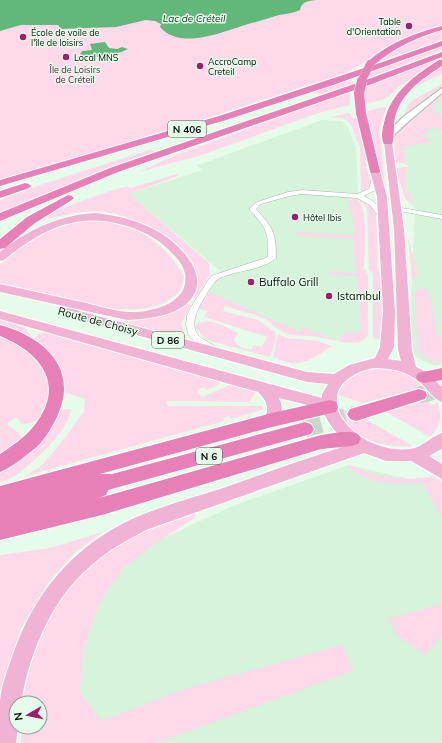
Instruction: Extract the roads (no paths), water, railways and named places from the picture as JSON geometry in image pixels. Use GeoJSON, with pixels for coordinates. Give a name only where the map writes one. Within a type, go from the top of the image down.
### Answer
{"type":"FeatureCollection","features":[{"type":"Feature","properties":{"kind":"highway"},"geometry":{"type":"LineString","coordinates":[[375,171],[360,113],[358,95],[361,79],[370,64],[396,45],[423,33],[442,28]]}},
{"type":"Feature","properties":{"kind":"highway","name":"N 406"},"geometry":{"type":"LineString","coordinates":[[0,183],[115,151],[272,102],[442,42]]}},
{"type":"Feature","properties":{"kind":"highway","name":"N 406"},"geometry":{"type":"LineString","coordinates":[[0,217],[114,170],[317,101],[442,54]]}},
{"type":"Feature","properties":{"kind":"highway"},"geometry":{"type":"LineString","coordinates":[[388,142],[387,131],[389,118],[399,96],[409,84],[442,62]]}},
{"type":"Feature","properties":{"kind":"highway"},"geometry":{"type":"LineString","coordinates":[[0,245],[37,216],[56,204],[102,181],[141,165],[317,101]]}},
{"type":"Feature","properties":{"kind":"highway"},"geometry":{"type":"LineString","coordinates":[[0,196],[40,181],[179,137],[272,102]]}},
{"type":"Feature","properties":{"kind":"highway"},"geometry":{"type":"LineString","coordinates":[[0,330],[25,341],[41,353],[54,372],[57,390],[54,406],[44,427],[31,441],[0,464]]}},
{"type":"Feature","properties":{"kind":"highway"},"geometry":{"type":"LineString","coordinates":[[424,377],[442,374]]}},
{"type":"Feature","properties":{"kind":"highway"},"geometry":{"type":"LineString","coordinates":[[356,414],[419,395]]}},
{"type":"Feature","properties":{"kind":"highway"},"geometry":{"type":"LineString","coordinates":[[0,494],[272,420],[329,406]]}},
{"type":"Feature","properties":{"kind":"highway","name":"N 6"},"geometry":{"type":"LineString","coordinates":[[0,521],[91,493],[112,482],[305,429]]}},
{"type":"Feature","properties":{"kind":"highway"},"geometry":{"type":"LineString","coordinates":[[0,531],[102,506],[321,442],[341,439],[358,443]]}},
{"type":"Feature","properties":{"kind":"highway","name":"N 6"},"geometry":{"type":"LineString","coordinates":[[0,506],[90,483],[112,482]]}},
{"type":"Feature","properties":{"kind":"main road"},"geometry":{"type":"LineString","coordinates":[[388,142],[399,229],[405,350],[409,368]]}},
{"type":"Feature","properties":{"kind":"main road"},"geometry":{"type":"LineString","coordinates":[[375,171],[382,196],[385,223],[389,312],[387,347],[380,362]]}},
{"type":"Feature","properties":{"kind":"main road"},"geometry":{"type":"LineString","coordinates":[[0,258],[14,245],[49,224],[60,220],[83,216],[108,217],[129,222],[159,236],[180,256],[191,273],[192,285],[187,295],[176,305],[165,311],[141,316],[127,316],[0,288]]}},
{"type":"Feature","properties":{"kind":"main road","name":"Route de Choisy"},"geometry":{"type":"LineString","coordinates":[[0,292],[17,299],[306,377],[336,380]]}},
{"type":"Feature","properties":{"kind":"main road","name":"Route de Choisy"},"geometry":{"type":"LineString","coordinates":[[0,316],[329,406]]}},
{"type":"Feature","properties":{"kind":"main road"},"geometry":{"type":"LineString","coordinates":[[442,396],[424,377],[409,368],[380,362],[354,368],[336,380],[330,393],[329,406],[337,423],[358,443],[390,455],[414,455],[425,452],[442,439]]}},
{"type":"Feature","properties":{"kind":"main road"},"geometry":{"type":"LineString","coordinates":[[263,388],[272,396],[276,414],[272,420]]}},
{"type":"Feature","properties":{"kind":"main road"},"geometry":{"type":"LineString","coordinates":[[5,743],[12,691],[23,649],[41,612],[62,582],[86,558],[111,540],[140,524],[256,485],[336,455],[358,443]]}},
{"type":"Feature","properties":{"kind":"main road"},"geometry":{"type":"LineString","coordinates":[[414,455],[442,472]]}},
{"type":"Feature","properties":{"kind":"street"},"geometry":{"type":"LineString","coordinates":[[388,142],[392,133],[406,119],[442,90]]}},
{"type":"Feature","properties":{"kind":"street"},"geometry":{"type":"LineString","coordinates":[[358,196],[372,190],[375,171]]}},
{"type":"Feature","properties":{"kind":"street"},"geometry":{"type":"LineString","coordinates":[[227,356],[205,346],[193,336],[189,328],[190,318],[214,278],[272,258],[273,238],[270,229],[252,209],[259,203],[288,194],[302,192],[358,196],[373,203],[379,209],[385,223]]}},
{"type":"Feature","properties":{"kind":"street"},"geometry":{"type":"LineString","coordinates":[[396,209],[442,217]]}},
{"type":"Feature","properties":{"kind":"water","name":"Lac de Créteil"},"geometry":{"type":"Polygon","coordinates":[[[0,0],[317,0],[306,2],[302,5],[300,10],[295,12],[276,16],[220,33],[193,38],[181,38],[170,34],[160,27],[161,24],[155,21],[146,20],[116,27],[61,29],[58,25],[21,25],[0,31],[0,0]]]}},
{"type":"Feature","properties":{"kind":"water"},"geometry":{"type":"Polygon","coordinates":[[[105,42],[109,48],[117,49],[122,47],[128,49],[111,55],[98,57],[80,54],[82,51],[92,50],[90,44],[105,42]]]}},
{"type":"Feature","properties":{"kind":"tunnel"},"geometry":{"type":"LineString","coordinates":[[419,395],[442,389]]}},
{"type":"Feature","properties":{"kind":"tunnel"},"geometry":{"type":"LineString","coordinates":[[305,429],[356,414]]}},
{"type":"Feature","properties":{"kind":"place","name":"Table d'Orientation"},"geometry":{"type":"Point","coordinates":[409,26]}},
{"type":"Feature","properties":{"kind":"place","name":"École de voile de l'île de loisirs"},"geometry":{"type":"Point","coordinates":[23,37]}},
{"type":"Feature","properties":{"kind":"place","name":"Local MNS"},"geometry":{"type":"Point","coordinates":[66,57]}},
{"type":"Feature","properties":{"kind":"place","name":"AccroCamp Creteil"},"geometry":{"type":"Point","coordinates":[200,66]}},
{"type":"Feature","properties":{"kind":"place","name":"Hôtel Ibis"},"geometry":{"type":"Point","coordinates":[295,217]}},
{"type":"Feature","properties":{"kind":"place","name":"Buffalo Grill"},"geometry":{"type":"Point","coordinates":[251,282]}},
{"type":"Feature","properties":{"kind":"place","name":"Istambul"},"geometry":{"type":"Point","coordinates":[329,296]}},
{"type":"Feature","properties":{"kind":"park label","name":"Île de Loisirs de Créteil"},"geometry":{"type":"Point","coordinates":[75,74]}}]}
